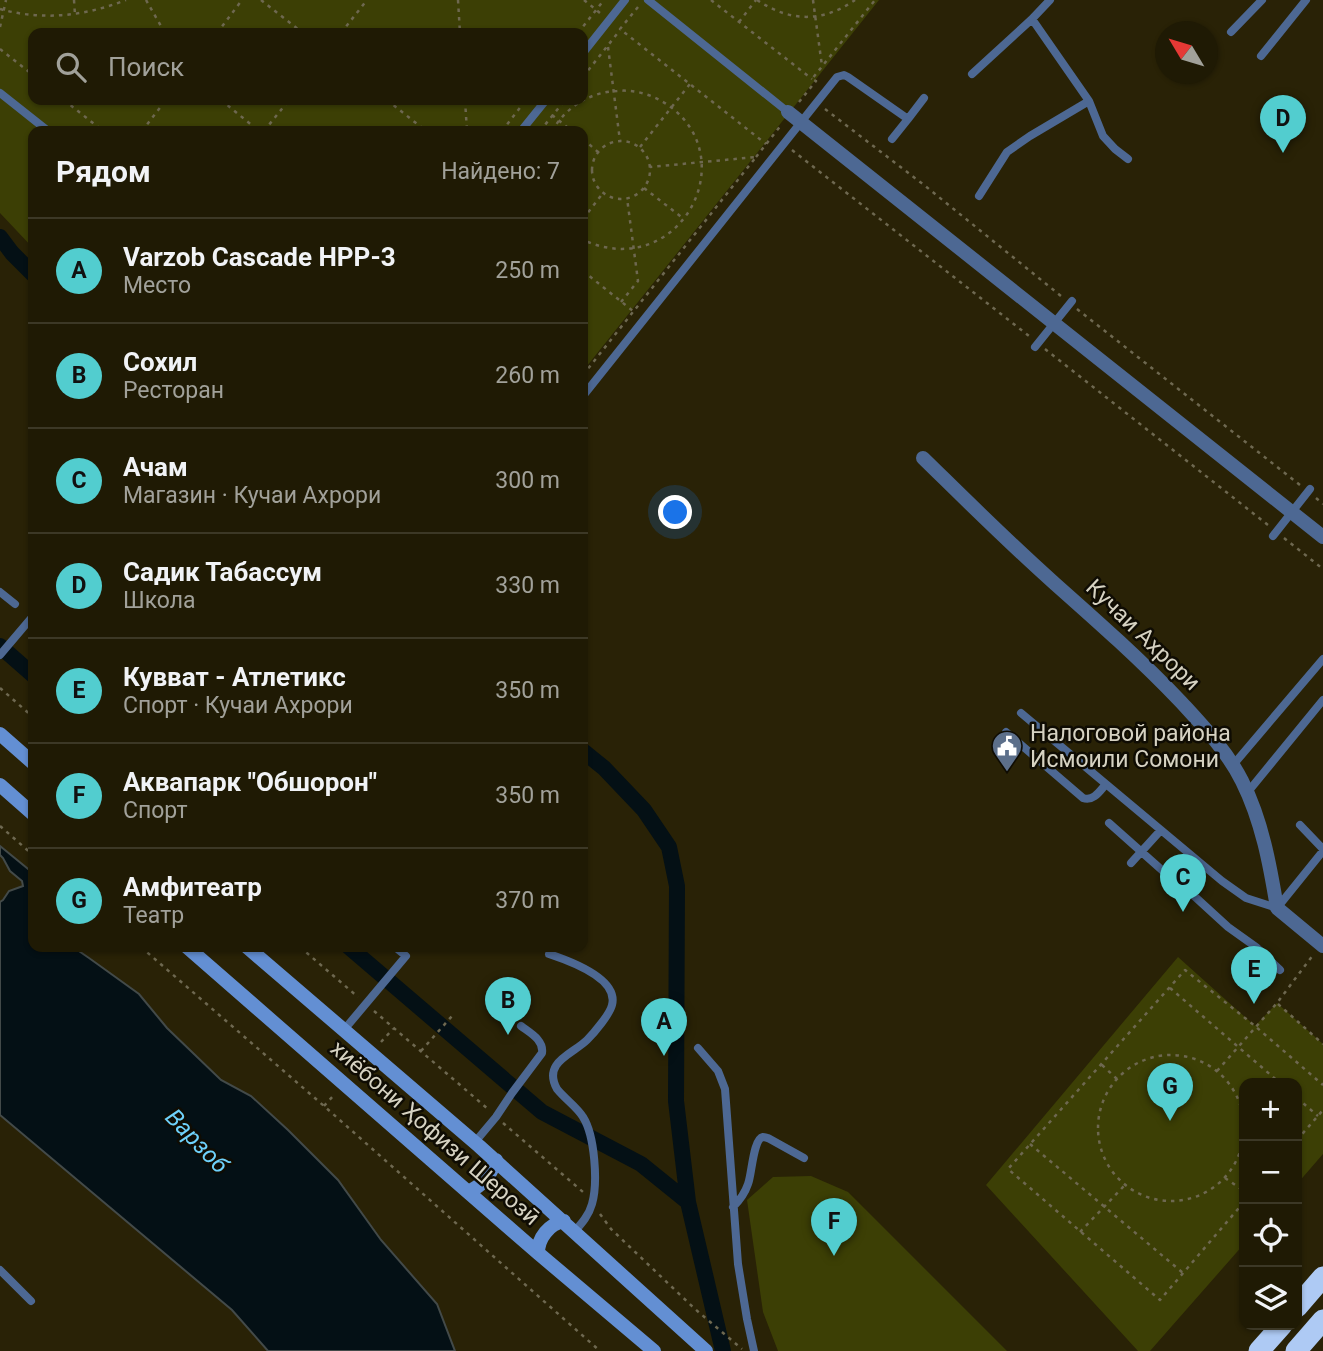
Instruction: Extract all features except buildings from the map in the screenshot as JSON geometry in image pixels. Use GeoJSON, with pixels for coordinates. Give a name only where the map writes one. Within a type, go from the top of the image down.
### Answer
{"type":"FeatureCollection","features":[{"type":"Feature","properties":{"kind":"highway"},"geometry":{"type":"LineString","coordinates":[[1302,1301],[1323,1277]]}},
{"type":"Feature","properties":{"kind":"highway"},"geometry":{"type":"LineString","coordinates":[[1296,1351],[1323,1320]]}},
{"type":"Feature","properties":{"kind":"highway"},"geometry":{"type":"LineString","coordinates":[[1259,1351],[1278,1330]]}},
{"type":"Feature","properties":{"kind":"main road"},"geometry":{"type":"LineString","coordinates":[[0,734],[28,759]]}},
{"type":"Feature","properties":{"kind":"main road"},"geometry":{"type":"LineString","coordinates":[[0,785],[28,810]]}},
{"type":"Feature","properties":{"kind":"main road","name":"хиёбони Ҳофизи Шерозӣ"},"geometry":{"type":"LineString","coordinates":[[193,952],[538,1254],[654,1351]]}},
{"type":"Feature","properties":{"kind":"main road","name":"хиёбони Ҳофизи Шерозӣ"},"geometry":{"type":"LineString","coordinates":[[255,952],[343,1031],[496,1160],[704,1349]]}},
{"type":"Feature","properties":{"kind":"main road"},"geometry":{"type":"LineString","coordinates":[[468,1192],[478,1188],[487,1179],[496,1160]]}},
{"type":"Feature","properties":{"kind":"main road"},"geometry":{"type":"LineString","coordinates":[[538,1254],[540,1242],[548,1231],[557,1223],[569,1226]]}},
{"type":"Feature","properties":{"kind":"street"},"geometry":{"type":"LineString","coordinates":[[788,112],[1323,537]]}},
{"type":"Feature","properties":{"kind":"street","name":"Кучаи Ахрори"},"geometry":{"type":"LineString","coordinates":[[923,458],[1019,551],[1099,622],[1194,715],[1233,765],[1247,793],[1269,863],[1277,908]]}},
{"type":"Feature","properties":{"kind":"street"},"geometry":{"type":"LineString","coordinates":[[1277,908],[1322,944]]}},
{"type":"Feature","properties":{"kind":"lane"},"geometry":{"type":"LineString","coordinates":[[588,47],[625,0]]}},
{"type":"Feature","properties":{"kind":"lane"},"geometry":{"type":"LineString","coordinates":[[646,0],[788,112]]}},
{"type":"Feature","properties":{"kind":"lane"},"geometry":{"type":"LineString","coordinates":[[972,74],[1050,0]]}},
{"type":"Feature","properties":{"kind":"lane"},"geometry":{"type":"LineString","coordinates":[[1231,32],[1262,0]]}},
{"type":"Feature","properties":{"kind":"lane"},"geometry":{"type":"LineString","coordinates":[[1261,56],[1306,0]]}},
{"type":"Feature","properties":{"kind":"lane"},"geometry":{"type":"LineString","coordinates":[[1032,19],[1088,101],[1103,136],[1128,159]]}},
{"type":"Feature","properties":{"kind":"lane"},"geometry":{"type":"LineString","coordinates":[[588,390],[837,77],[844,75],[856,82],[908,119]]}},
{"type":"Feature","properties":{"kind":"lane"},"geometry":{"type":"LineString","coordinates":[[0,93],[42,126]]}},
{"type":"Feature","properties":{"kind":"lane"},"geometry":{"type":"LineString","coordinates":[[892,139],[924,98]]}},
{"type":"Feature","properties":{"kind":"lane"},"geometry":{"type":"LineString","coordinates":[[979,196],[1007,152],[1088,101]]}},
{"type":"Feature","properties":{"kind":"lane"},"geometry":{"type":"LineString","coordinates":[[525,126],[541,105]]}},
{"type":"Feature","properties":{"kind":"lane"},"geometry":{"type":"LineString","coordinates":[[1037,345],[1072,301]]}},
{"type":"Feature","properties":{"kind":"lane"},"geometry":{"type":"LineString","coordinates":[[1274,534],[1310,489]]}},
{"type":"Feature","properties":{"kind":"lane"},"geometry":{"type":"LineString","coordinates":[[1,596],[15,604]]}},
{"type":"Feature","properties":{"kind":"lane"},"geometry":{"type":"LineString","coordinates":[[0,655],[28,622]]}},
{"type":"Feature","properties":{"kind":"lane"},"geometry":{"type":"LineString","coordinates":[[1233,765],[1323,659]]}},
{"type":"Feature","properties":{"kind":"lane"},"geometry":{"type":"LineString","coordinates":[[1247,793],[1323,700]]}},
{"type":"Feature","properties":{"kind":"lane"},"geometry":{"type":"LineString","coordinates":[[1021,713],[1235,891],[1259,903],[1277,908],[1323,850],[1300,825]]}},
{"type":"Feature","properties":{"kind":"lane"},"geometry":{"type":"LineString","coordinates":[[1006,733],[1083,798],[1091,799],[1106,784]]}},
{"type":"Feature","properties":{"kind":"lane"},"geometry":{"type":"LineString","coordinates":[[1109,823],[1280,970]]}},
{"type":"Feature","properties":{"kind":"lane"},"geometry":{"type":"LineString","coordinates":[[1131,863],[1161,830]]}},
{"type":"Feature","properties":{"kind":"lane"},"geometry":{"type":"LineString","coordinates":[[343,1031],[406,956],[401,952]]}},
{"type":"Feature","properties":{"kind":"lane"},"geometry":{"type":"LineString","coordinates":[[549,954],[576,964],[597,976],[609,989],[613,1001],[609,1012],[587,1040],[565,1055],[556,1067],[553,1078],[557,1089],[583,1117],[592,1144],[594,1195],[587,1216],[569,1226]]}},
{"type":"Feature","properties":{"kind":"lane"},"geometry":{"type":"LineString","coordinates":[[475,1142],[540,1057],[543,1049],[541,1042],[521,1026]]}},
{"type":"Feature","properties":{"kind":"lane"},"geometry":{"type":"LineString","coordinates":[[698,1048],[718,1070],[725,1089],[733,1207],[743,1298],[754,1351]]}},
{"type":"Feature","properties":{"kind":"lane"},"geometry":{"type":"LineString","coordinates":[[733,1207],[740,1201],[749,1182],[755,1150],[760,1139],[768,1138],[804,1158]]}},
{"type":"Feature","properties":{"kind":"lane"},"geometry":{"type":"LineString","coordinates":[[0,1270],[31,1301]]}},
{"type":"Feature","properties":{"kind":"path"},"geometry":{"type":"LineString","coordinates":[[0,27],[6,0]]}},
{"type":"Feature","properties":{"kind":"path"},"geometry":{"type":"LineString","coordinates":[[74,0],[75,15]]}},
{"type":"Feature","properties":{"kind":"path"},"geometry":{"type":"LineString","coordinates":[[2,10],[39,16],[75,15],[126,0]]}},
{"type":"Feature","properties":{"kind":"path"},"geometry":{"type":"LineString","coordinates":[[146,0],[162,28]]}},
{"type":"Feature","properties":{"kind":"path"},"geometry":{"type":"LineString","coordinates":[[221,28],[242,0]]}},
{"type":"Feature","properties":{"kind":"path"},"geometry":{"type":"LineString","coordinates":[[261,0],[297,28]]}},
{"type":"Feature","properties":{"kind":"path"},"geometry":{"type":"LineString","coordinates":[[345,28],[367,0]]}},
{"type":"Feature","properties":{"kind":"path"},"geometry":{"type":"LineString","coordinates":[[458,0],[460,28]]}},
{"type":"Feature","properties":{"kind":"path"},"geometry":{"type":"LineString","coordinates":[[584,0],[596,10]]}},
{"type":"Feature","properties":{"kind":"path"},"geometry":{"type":"LineString","coordinates":[[582,28],[604,0]]}},
{"type":"Feature","properties":{"kind":"path"},"geometry":{"type":"LineString","coordinates":[[646,0],[621,29],[766,144]]}},
{"type":"Feature","properties":{"kind":"path"},"geometry":{"type":"LineString","coordinates":[[711,0],[812,79],[875,0]]}},
{"type":"Feature","properties":{"kind":"path"},"geometry":{"type":"LineString","coordinates":[[739,22],[756,0],[779,13],[792,16],[831,13],[855,0]]}},
{"type":"Feature","properties":{"kind":"path"},"geometry":{"type":"LineString","coordinates":[[813,0],[822,66]]}},
{"type":"Feature","properties":{"kind":"path"},"geometry":{"type":"LineString","coordinates":[[608,45],[620,141]]}},
{"type":"Feature","properties":{"kind":"path"},"geometry":{"type":"LineString","coordinates":[[0,49],[28,71]]}},
{"type":"Feature","properties":{"kind":"path"},"geometry":{"type":"LineString","coordinates":[[639,147],[690,84]]}},
{"type":"Feature","properties":{"kind":"path"},"geometry":{"type":"LineString","coordinates":[[588,97],[614,91],[636,91],[671,107],[689,127],[701,162],[699,190],[694,203],[670,234],[634,249],[607,249],[588,242]]}},
{"type":"Feature","properties":{"kind":"path"},"geometry":{"type":"LineString","coordinates":[[70,105],[97,126]]}},
{"type":"Feature","properties":{"kind":"path"},"geometry":{"type":"LineString","coordinates":[[146,126],[162,105]]}},
{"type":"Feature","properties":{"kind":"path"},"geometry":{"type":"LineString","coordinates":[[228,105],[255,126]]}},
{"type":"Feature","properties":{"kind":"path"},"geometry":{"type":"LineString","coordinates":[[266,126],[285,105]]}},
{"type":"Feature","properties":{"kind":"path"},"geometry":{"type":"LineString","coordinates":[[393,105],[420,126]]}},
{"type":"Feature","properties":{"kind":"path"},"geometry":{"type":"LineString","coordinates":[[465,105],[467,126]]}},
{"type":"Feature","properties":{"kind":"path"},"geometry":{"type":"LineString","coordinates":[[506,126],[522,105]]}},
{"type":"Feature","properties":{"kind":"path"},"geometry":{"type":"LineString","coordinates":[[544,126],[561,105]]}},
{"type":"Feature","properties":{"kind":"path"},"geometry":{"type":"LineString","coordinates":[[556,126],[575,105]]}},
{"type":"Feature","properties":{"kind":"path"},"geometry":{"type":"LineString","coordinates":[[552,116],[566,126]]}},
{"type":"Feature","properties":{"kind":"path"},"geometry":{"type":"LineString","coordinates":[[620,141],[639,147],[648,159],[650,167],[644,188],[627,198],[603,193],[592,173],[598,152],[610,143],[620,141]]}},
{"type":"Feature","properties":{"kind":"path"},"geometry":{"type":"LineString","coordinates":[[588,143],[598,152]]}},
{"type":"Feature","properties":{"kind":"path"},"geometry":{"type":"LineString","coordinates":[[784,143],[1274,534],[1323,569]]}},
{"type":"Feature","properties":{"kind":"path"},"geometry":{"type":"LineString","coordinates":[[588,369],[756,157],[650,167]]}},
{"type":"Feature","properties":{"kind":"path"},"geometry":{"type":"LineString","coordinates":[[588,173],[592,173]]}},
{"type":"Feature","properties":{"kind":"path"},"geometry":{"type":"LineString","coordinates":[[644,188],[684,219]]}},
{"type":"Feature","properties":{"kind":"path"},"geometry":{"type":"LineString","coordinates":[[588,212],[603,193]]}},
{"type":"Feature","properties":{"kind":"path"},"geometry":{"type":"LineString","coordinates":[[621,302],[638,281],[627,198]]}},
{"type":"Feature","properties":{"kind":"path"},"geometry":{"type":"LineString","coordinates":[[588,275],[633,312]]}},
{"type":"Feature","properties":{"kind":"path"},"geometry":{"type":"LineString","coordinates":[[0,688],[28,712]]}},
{"type":"Feature","properties":{"kind":"path"},"geometry":{"type":"LineString","coordinates":[[0,827],[28,851]]}},
{"type":"Feature","properties":{"kind":"path"},"geometry":{"type":"LineString","coordinates":[[1217,1071],[1277,1003],[1322,944]]}},
{"type":"Feature","properties":{"kind":"path"},"geometry":{"type":"LineString","coordinates":[[147,952],[600,1351]]}},
{"type":"Feature","properties":{"kind":"path"},"geometry":{"type":"LineString","coordinates":[[1242,1204],[1160,1300],[1008,1169],[1185,970],[1323,1084]]}},
{"type":"Feature","properties":{"kind":"path"},"geometry":{"type":"LineString","coordinates":[[1170,989],[1274,1078]]}},
{"type":"Feature","properties":{"kind":"path"},"geometry":{"type":"LineString","coordinates":[[1277,1003],[1323,1044]]}},
{"type":"Feature","properties":{"kind":"path"},"geometry":{"type":"LineString","coordinates":[[421,1051],[452,1016]]}},
{"type":"Feature","properties":{"kind":"path"},"geometry":{"type":"LineString","coordinates":[[381,1042],[394,1028]]}},
{"type":"Feature","properties":{"kind":"path"},"geometry":{"type":"LineString","coordinates":[[1177,1055],[1198,1060],[1217,1071],[1233,1089],[1242,1111],[1244,1135],[1238,1158],[1225,1178],[1208,1192],[1187,1200],[1155,1199],[1125,1185],[1111,1171],[1102,1153],[1098,1134],[1106,1095],[1117,1079],[1135,1065],[1155,1057],[1177,1055]]}},
{"type":"Feature","properties":{"kind":"path"},"geometry":{"type":"LineString","coordinates":[[355,1071],[360,1065]]}},
{"type":"Feature","properties":{"kind":"path"},"geometry":{"type":"LineString","coordinates":[[1101,1065],[1117,1079]]}},
{"type":"Feature","properties":{"kind":"path"},"geometry":{"type":"LineString","coordinates":[[324,1106],[334,1095]]}},
{"type":"Feature","properties":{"kind":"path"},"geometry":{"type":"LineString","coordinates":[[1302,1102],[1318,1116]]}},
{"type":"Feature","properties":{"kind":"path"},"geometry":{"type":"LineString","coordinates":[[1302,1134],[1323,1110]]}},
{"type":"Feature","properties":{"kind":"path"},"geometry":{"type":"LineString","coordinates":[[1030,1144],[1183,1273]]}},
{"type":"Feature","properties":{"kind":"path"},"geometry":{"type":"LineString","coordinates":[[1225,1178],[1239,1188]]}},
{"type":"Feature","properties":{"kind":"path"},"geometry":{"type":"LineString","coordinates":[[1080,1231],[1125,1185]]}},
{"type":"Feature","properties":{"kind":"path"},"geometry":{"type":"LineString","coordinates":[[695,1309],[744,1351]]}},
{"type":"Feature","properties":{"kind":"shaded area"},"geometry":{"type":"Polygon","coordinates":[[[0,0],[879,0],[588,365],[588,126],[28,126],[28,243],[0,213],[0,0]]]}},
{"type":"Feature","properties":{"kind":"shaded area"},"geometry":{"type":"Polygon","coordinates":[[[1178,957],[1255,1026],[1277,1003],[1323,1044],[1323,1154],[1302,1178],[1302,1078],[1239,1078],[1239,1250],[1150,1351],[1138,1351],[986,1185],[1178,957]]]}},
{"type":"Feature","properties":{"kind":"shaded area"},"geometry":{"type":"Polygon","coordinates":[[[811,1176],[848,1192],[1007,1351],[778,1351],[763,1312],[747,1200],[773,1177],[811,1176]]]}},
{"type":"Feature","properties":{"kind":"water","name":"Варзоб"},"geometry":{"type":"Polygon","coordinates":[[[0,846],[28,869],[28,952],[80,952],[139,994],[167,1028],[221,1080],[251,1096],[288,1130],[338,1180],[381,1240],[437,1304],[455,1351],[268,1351],[232,1310],[0,1115],[0,902],[9,891],[23,886],[22,881],[10,871],[0,855],[0,846]]]}},
{"type":"Feature","properties":{"kind":"waterway"},"geometry":{"type":"LineString","coordinates":[[0,237],[28,269]]}},
{"type":"Feature","properties":{"kind":"waterway"},"geometry":{"type":"LineString","coordinates":[[0,646],[28,671]]}},
{"type":"Feature","properties":{"kind":"waterway"},"geometry":{"type":"LineString","coordinates":[[588,755],[644,810],[669,847],[677,886],[676,1101],[688,1202],[723,1351]]}},
{"type":"Feature","properties":{"kind":"waterway"},"geometry":{"type":"LineString","coordinates":[[355,952],[542,1112],[641,1164],[688,1202]]}},
{"type":"Feature","properties":{"kind":"place","name":"Садик Табассум"},"geometry":{"type":"Point","coordinates":[1283,153]}},
{"type":"Feature","properties":{"kind":"place","name":"Налоговой района Исмоили Сомони"},"geometry":{"type":"Point","coordinates":[1007,773]}},
{"type":"Feature","properties":{"kind":"place","name":"Ачам"},"geometry":{"type":"Point","coordinates":[1183,912]}},
{"type":"Feature","properties":{"kind":"place","name":"Кувват - Атлетикс"},"geometry":{"type":"Point","coordinates":[1254,1004]}},
{"type":"Feature","properties":{"kind":"place","name":"Сохил"},"geometry":{"type":"Point","coordinates":[508,1035]}},
{"type":"Feature","properties":{"kind":"place","name":"Varzob Cascade HPP-3"},"geometry":{"type":"Point","coordinates":[664,1056]}},
{"type":"Feature","properties":{"kind":"place","name":"Aмфитеатр"},"geometry":{"type":"Point","coordinates":[1170,1121]}},
{"type":"Feature","properties":{"kind":"place","name":"Аквапарк \"Обшорон\""},"geometry":{"type":"Point","coordinates":[834,1256]}}]}
